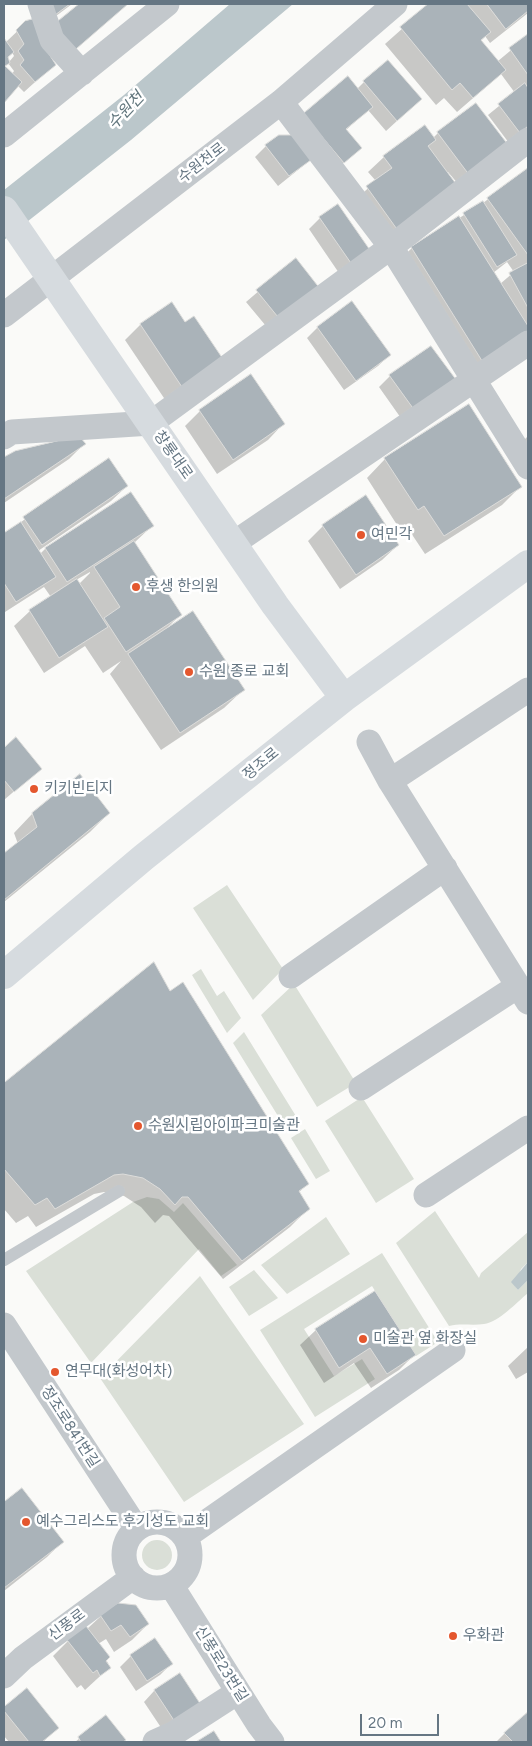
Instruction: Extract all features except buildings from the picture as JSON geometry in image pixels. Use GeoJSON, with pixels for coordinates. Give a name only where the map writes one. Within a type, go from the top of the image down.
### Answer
{"type":"FeatureCollection","features":[{"type":"Feature","properties":{"kind":"street"},"geometry":{"type":"LineString","coordinates":[[40,4],[52,40],[82,73]]}},
{"type":"Feature","properties":{"kind":"street"},"geometry":{"type":"LineString","coordinates":[[4,135],[167,4]]}},
{"type":"Feature","properties":{"kind":"street","name":"수원천로"},"geometry":{"type":"LineString","coordinates":[[4,315],[281,102],[395,4]]}},
{"type":"Feature","properties":{"kind":"street"},"geometry":{"type":"LineString","coordinates":[[281,102],[391,247],[528,467]]}},
{"type":"Feature","properties":{"kind":"street"},"geometry":{"type":"LineString","coordinates":[[4,437],[12,432],[151,423],[391,247],[528,140]]}},
{"type":"Feature","properties":{"kind":"street","name":"창룡대로"},"geometry":{"type":"LineString","coordinates":[[4,210],[275,605],[344,698]]}},
{"type":"Feature","properties":{"kind":"street"},"geometry":{"type":"LineString","coordinates":[[234,543],[528,344]]}},
{"type":"Feature","properties":{"kind":"street","name":"정조로"},"geometry":{"type":"LineString","coordinates":[[4,975],[144,857],[344,698],[528,564]]}},
{"type":"Feature","properties":{"kind":"street"},"geometry":{"type":"LineString","coordinates":[[390,781],[528,690]]}},
{"type":"Feature","properties":{"kind":"street"},"geometry":{"type":"LineString","coordinates":[[361,1088],[523,994],[390,781],[369,742]]}},
{"type":"Feature","properties":{"kind":"street"},"geometry":{"type":"LineString","coordinates":[[291,976],[445,868]]}},
{"type":"Feature","properties":{"kind":"street"},"geometry":{"type":"LineString","coordinates":[[426,1195],[528,1128]]}},
{"type":"Feature","properties":{"kind":"street","name":"정조로841번길"},"geometry":{"type":"LineString","coordinates":[[4,1325],[137,1529]]}},
{"type":"Feature","properties":{"kind":"street"},"geometry":{"type":"LineString","coordinates":[[185,1537],[453,1350]]}},
{"type":"Feature","properties":{"kind":"street"},"geometry":{"type":"LineString","coordinates":[[158,1522],[177,1529],[185,1537],[190,1558],[188,1568],[182,1578],[171,1585],[151,1588],[141,1584],[127,1568],[125,1546],[130,1536],[137,1529],[147,1524],[158,1522]]}},
{"type":"Feature","properties":{"kind":"street","name":"신풍로"},"geometry":{"type":"LineString","coordinates":[[4,1676],[23,1658],[133,1577]]}},
{"type":"Feature","properties":{"kind":"street","name":"신풍로23번길"},"geometry":{"type":"LineString","coordinates":[[171,1585],[238,1692],[272,1742]]}},
{"type":"Feature","properties":{"kind":"street"},"geometry":{"type":"LineString","coordinates":[[155,1742],[173,1734],[238,1692]]}},
{"type":"Feature","properties":{"kind":"lane"},"geometry":{"type":"LineString","coordinates":[[4,1260],[119,1191]]}},
{"type":"Feature","properties":{"kind":"shaded area"},"geometry":{"type":"Polygon","coordinates":[[[227,885],[283,969],[253,1000],[193,908],[227,885]]]}},
{"type":"Feature","properties":{"kind":"shaded area"},"geometry":{"type":"Polygon","coordinates":[[[201,969],[217,996],[224,991],[241,1018],[227,1033],[192,975],[201,969]]]}},
{"type":"Feature","properties":{"kind":"shaded area"},"geometry":{"type":"Polygon","coordinates":[[[294,984],[356,1083],[317,1107],[261,1015],[294,984]]]}},
{"type":"Feature","properties":{"kind":"shaded area"},"geometry":{"type":"Polygon","coordinates":[[[244,1032],[299,1121],[286,1129],[233,1043],[244,1032]]]}},
{"type":"Feature","properties":{"kind":"shaded area"},"geometry":{"type":"Polygon","coordinates":[[[362,1097],[414,1179],[376,1203],[325,1121],[362,1097]]]}},
{"type":"Feature","properties":{"kind":"shaded area"},"geometry":{"type":"Polygon","coordinates":[[[305,1129],[330,1171],[316,1179],[291,1138],[305,1129]]]}},
{"type":"Feature","properties":{"kind":"shaded area"},"geometry":{"type":"Polygon","coordinates":[[[147,1197],[159,1199],[174,1212],[183,1203],[237,1265],[221,1276],[199,1249],[91,1363],[26,1271],[133,1202],[147,1197]]]}},
{"type":"Feature","properties":{"kind":"shaded area"},"geometry":{"type":"Polygon","coordinates":[[[435,1211],[479,1278],[481,1273],[528,1232],[528,1262],[521,1269],[515,1286],[518,1290],[528,1280],[528,1293],[496,1320],[484,1324],[449,1326],[396,1243],[435,1211]]]}},
{"type":"Feature","properties":{"kind":"shaded area"},"geometry":{"type":"Polygon","coordinates":[[[326,1217],[350,1254],[287,1294],[261,1265],[326,1217]]]}},
{"type":"Feature","properties":{"kind":"shaded area"},"geometry":{"type":"Polygon","coordinates":[[[382,1253],[438,1342],[416,1356],[372,1286],[304,1329],[334,1376],[362,1359],[375,1379],[315,1417],[260,1330],[382,1253]]]}},
{"type":"Feature","properties":{"kind":"shaded area"},"geometry":{"type":"Polygon","coordinates":[[[254,1270],[278,1298],[249,1316],[229,1287],[254,1270]]]}},
{"type":"Feature","properties":{"kind":"shaded area"},"geometry":{"type":"Polygon","coordinates":[[[200,1276],[304,1424],[184,1502],[100,1378],[200,1276]]]}},
{"type":"Feature","properties":{"kind":"shaded area"},"geometry":{"type":"Polygon","coordinates":[[[157,1540],[168,1544],[172,1555],[168,1566],[157,1570],[146,1566],[142,1555],[146,1544],[157,1540]]]}},
{"type":"Feature","properties":{"kind":"water","name":"수원천"},"geometry":{"type":"Polygon","coordinates":[[[230,4],[293,4],[131,140],[4,240],[4,190],[124,95],[230,4]]]}},
{"type":"Feature","properties":{"kind":"water"},"geometry":{"type":"Polygon","coordinates":[[[528,1262],[528,1280],[518,1290],[511,1282],[528,1262]]]}},
{"type":"Feature","properties":{"kind":"place","name":"여민각"},"geometry":{"type":"Point","coordinates":[361,535]}},
{"type":"Feature","properties":{"kind":"place","name":"후생 한의원"},"geometry":{"type":"Point","coordinates":[136,587]}},
{"type":"Feature","properties":{"kind":"place","name":"수원 종로 교회"},"geometry":{"type":"Point","coordinates":[189,672]}},
{"type":"Feature","properties":{"kind":"place","name":"키키빈티지"},"geometry":{"type":"Point","coordinates":[34,789]}},
{"type":"Feature","properties":{"kind":"place","name":"수원시립아이파크미술관"},"geometry":{"type":"Point","coordinates":[138,1126]}},
{"type":"Feature","properties":{"kind":"place","name":"미술관 옆 화장실"},"geometry":{"type":"Point","coordinates":[363,1339]}},
{"type":"Feature","properties":{"kind":"place","name":"연무대(화성어차)"},"geometry":{"type":"Point","coordinates":[55,1372]}},
{"type":"Feature","properties":{"kind":"place","name":"예수그리스도 후기성도 교회"},"geometry":{"type":"Point","coordinates":[26,1522]}},
{"type":"Feature","properties":{"kind":"place","name":"우화관"},"geometry":{"type":"Point","coordinates":[453,1636]}}]}
